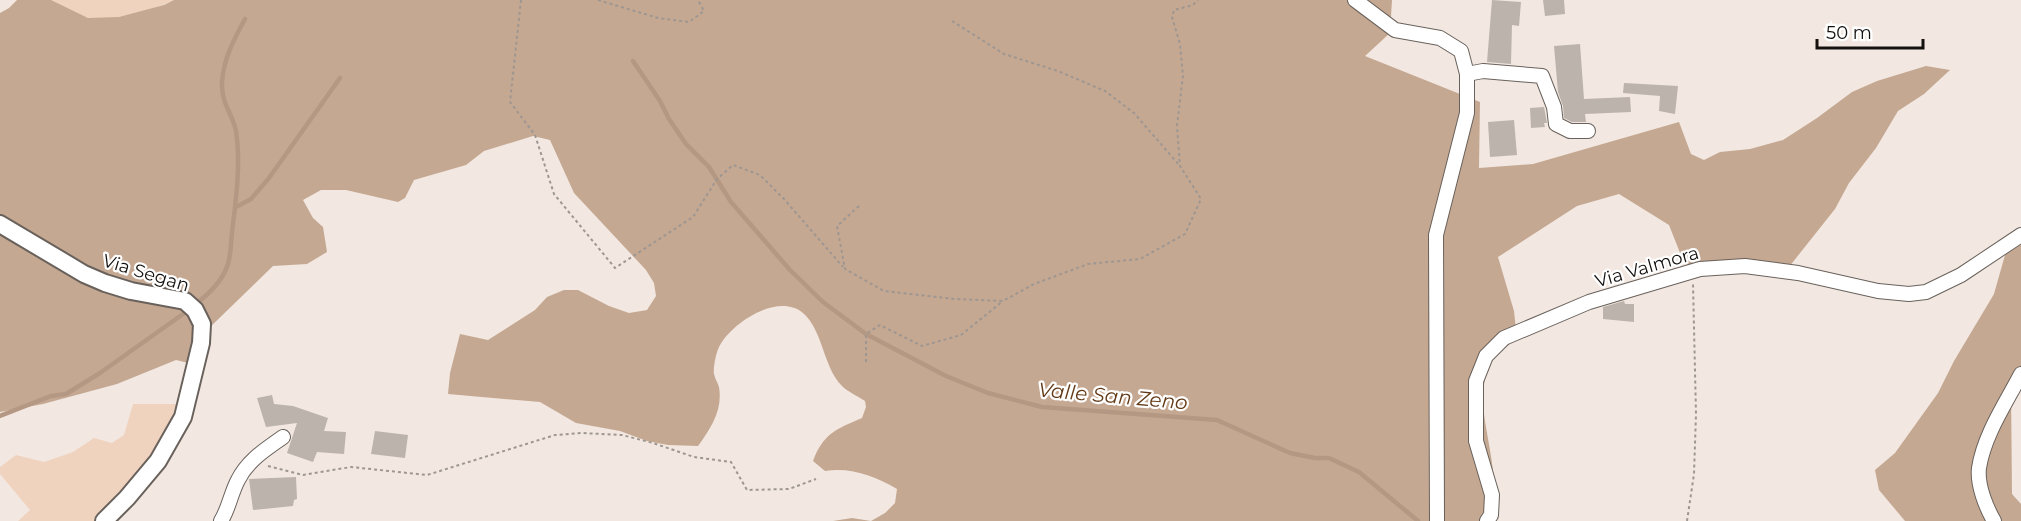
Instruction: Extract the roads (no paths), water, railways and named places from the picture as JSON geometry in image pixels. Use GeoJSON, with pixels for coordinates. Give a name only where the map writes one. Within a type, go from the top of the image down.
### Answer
{"type":"FeatureCollection","features":[{"type":"Feature","properties":{"kind":"street"},"geometry":{"type":"LineString","coordinates":[[1355,0],[1395,30],[1440,38],[1461,51],[1467,74],[1467,113],[1436,235],[1437,521]]}},
{"type":"Feature","properties":{"kind":"street"},"geometry":{"type":"LineString","coordinates":[[1467,74],[1483,70],[1542,76],[1554,108],[1556,124],[1570,131],[1588,131]]}},
{"type":"Feature","properties":{"kind":"street","name":"Via Segan"},"geometry":{"type":"LineString","coordinates":[[0,224],[84,274],[105,283],[131,291],[186,301],[195,310],[202,324],[201,344],[183,417],[158,461],[104,521]]}},
{"type":"Feature","properties":{"kind":"street","name":"Via Valmora"},"geometry":{"type":"LineString","coordinates":[[1487,521],[1491,515],[1492,495],[1476,441],[1476,381],[1486,356],[1504,338],[1589,302],[1693,270],[1744,266],[1798,273],[1878,291],[1909,294],[1926,292],[1961,275],[2021,235]]}},
{"type":"Feature","properties":{"kind":"street"},"geometry":{"type":"LineString","coordinates":[[1994,521],[1984,504],[1979,470],[1989,438],[2021,374]]}},
{"type":"Feature","properties":{"kind":"street"},"geometry":{"type":"LineString","coordinates":[[222,521],[237,481],[251,460],[283,437]]}},
{"type":"Feature","properties":{"kind":"waterway"},"geometry":{"type":"LineString","coordinates":[[197,303],[219,281],[226,270],[230,256],[238,156],[236,131],[223,97],[222,83],[227,58],[245,19]]}},
{"type":"Feature","properties":{"kind":"waterway","name":"Valle San Zeno"},"geometry":{"type":"LineString","coordinates":[[633,61],[686,144],[709,167],[731,202],[790,270],[823,302],[866,334],[946,376],[988,393],[1042,407],[1217,420],[1290,453],[1329,458],[1359,472],[1418,521]]}},
{"type":"Feature","properties":{"kind":"waterway"},"geometry":{"type":"LineString","coordinates":[[236,207],[251,199],[269,178],[340,78]]}},
{"type":"Feature","properties":{"kind":"waterway"},"geometry":{"type":"LineString","coordinates":[[0,416],[51,396],[66,394],[100,373],[183,314]]}}]}
